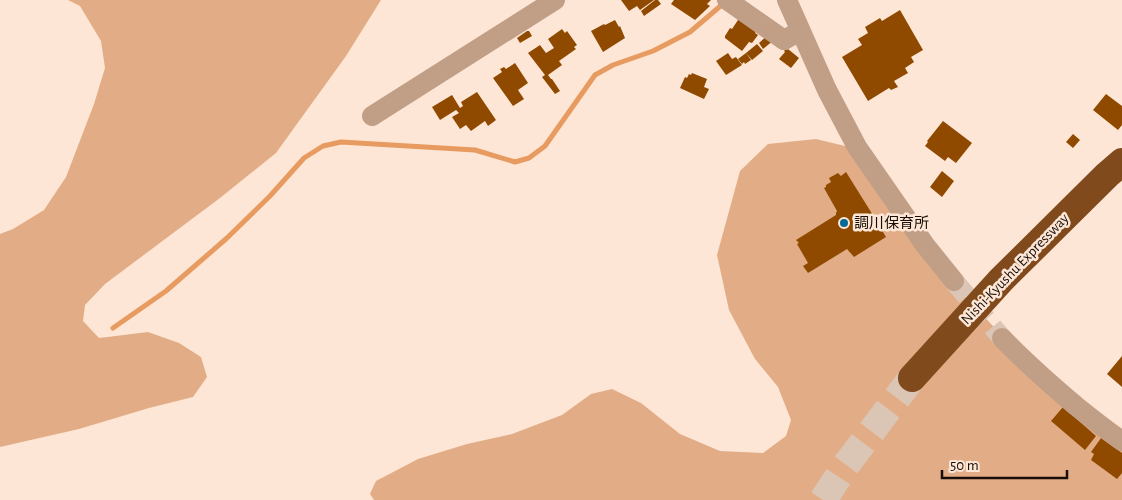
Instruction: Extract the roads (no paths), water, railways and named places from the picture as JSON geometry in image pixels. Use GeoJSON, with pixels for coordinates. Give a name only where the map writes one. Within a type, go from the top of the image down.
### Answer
{"type":"FeatureCollection","features":[{"type":"Feature","properties":{"kind":"highway","name":"Nishi-Kyushu Expressway"},"geometry":{"type":"LineString","coordinates":[[1122,162],[1001,280],[918,383],[1010,287],[1122,178]]}},
{"type":"Feature","properties":{"kind":"street"},"geometry":{"type":"LineString","coordinates":[[372,116],[554,0]]}},
{"type":"Feature","properties":{"kind":"street"},"geometry":{"type":"LineString","coordinates":[[787,0],[827,90],[857,146],[925,245],[954,281]]}},
{"type":"Feature","properties":{"kind":"street"},"geometry":{"type":"LineString","coordinates":[[730,2],[784,40],[800,31]]}},
{"type":"Feature","properties":{"kind":"street"},"geometry":{"type":"LineString","coordinates":[[1002,338],[1022,359],[1056,389],[1108,432],[1122,441]]}},
{"type":"Feature","properties":{"kind":"waterway"},"geometry":{"type":"LineString","coordinates":[[113,328],[166,291],[227,238],[270,196],[304,158],[323,146],[341,142],[475,150],[515,162],[529,158],[545,146],[595,75],[613,65],[653,51],[690,32],[724,3]]}},
{"type":"Feature","properties":{"kind":"tunnel"},"geometry":{"type":"LineString","coordinates":[[954,281],[1002,338]]}},
{"type":"Feature","properties":{"kind":"tunnel"},"geometry":{"type":"LineString","coordinates":[[823,500],[846,465],[912,378]]}},
{"type":"Feature","properties":{"kind":"place","name":"調川保育所"},"geometry":{"type":"Point","coordinates":[844,223]}}]}
